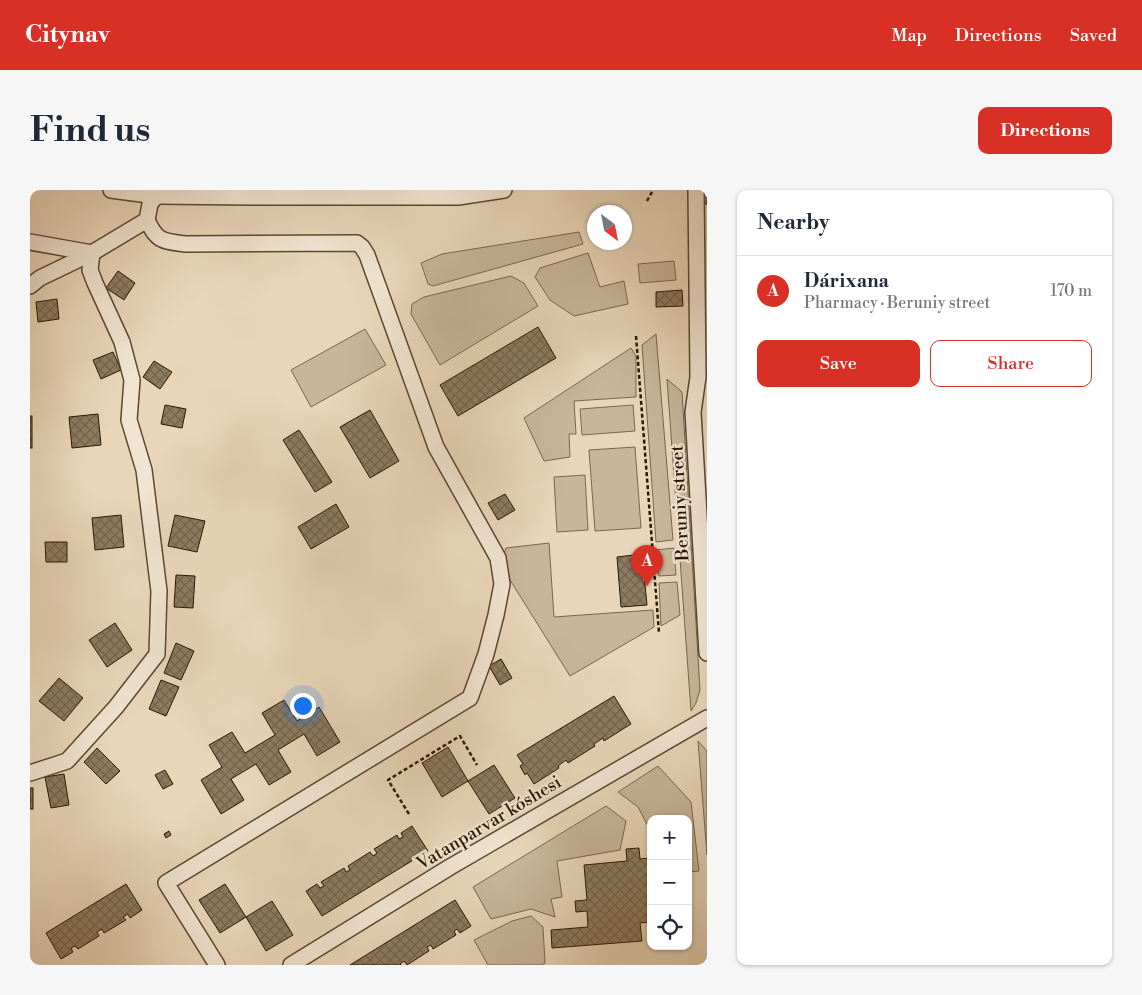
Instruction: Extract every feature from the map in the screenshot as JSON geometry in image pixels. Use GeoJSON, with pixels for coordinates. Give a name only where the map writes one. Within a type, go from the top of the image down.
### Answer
{"type":"FeatureCollection","features":[{"type":"Feature","properties":{"kind":"street"},"geometry":{"type":"LineString","coordinates":[[111,190],[156,196],[253,197],[458,197],[504,190]]}},
{"type":"Feature","properties":{"kind":"street"},"geometry":{"type":"LineString","coordinates":[[696,190],[698,377],[707,401]]}},
{"type":"Feature","properties":{"kind":"street"},"geometry":{"type":"LineString","coordinates":[[156,196],[150,204],[147,220],[152,231],[162,240],[185,244],[356,244],[362,248],[367,255],[436,447],[498,558],[502,584],[486,654],[470,698],[166,883],[217,965]]}},
{"type":"Feature","properties":{"kind":"street"},"geometry":{"type":"LineString","coordinates":[[30,286],[40,278],[92,253],[147,220]]}},
{"type":"Feature","properties":{"kind":"street"},"geometry":{"type":"LineString","coordinates":[[30,242],[92,253]]}},
{"type":"Feature","properties":{"kind":"street"},"geometry":{"type":"LineString","coordinates":[[30,773],[67,761],[116,707],[157,654],[159,591],[144,470],[129,420],[132,380],[122,342],[90,270],[92,253]]}},
{"type":"Feature","properties":{"kind":"street","name":"Beruniy street"},"geometry":{"type":"LineString","coordinates":[[698,377],[693,412],[707,654]]}},
{"type":"Feature","properties":{"kind":"street","name":"Vatanparvar kóshesi"},"geometry":{"type":"LineString","coordinates":[[291,965],[450,867],[707,718]]}},
{"type":"Feature","properties":{"kind":"path"},"geometry":{"type":"LineString","coordinates":[[647,201],[653,190]]}},
{"type":"Feature","properties":{"kind":"path"},"geometry":{"type":"LineString","coordinates":[[636,336],[659,633]]}},
{"type":"Feature","properties":{"kind":"path"},"geometry":{"type":"LineString","coordinates":[[408,814],[388,780],[460,736],[477,765]]}},
{"type":"Feature","properties":{"kind":"shaded area"},"geometry":{"type":"Polygon","coordinates":[[[579,232],[583,244],[433,286],[428,284],[421,263],[442,254],[579,232]]]}},
{"type":"Feature","properties":{"kind":"shaded area"},"geometry":{"type":"Polygon","coordinates":[[[588,253],[600,287],[624,281],[628,304],[574,316],[550,300],[535,277],[540,268],[588,253]]]}},
{"type":"Feature","properties":{"kind":"shaded area"},"geometry":{"type":"Polygon","coordinates":[[[674,261],[676,280],[640,283],[638,264],[674,261]]]}},
{"type":"Feature","properties":{"kind":"shaded area"},"geometry":{"type":"Polygon","coordinates":[[[511,276],[524,283],[538,306],[440,365],[411,314],[412,304],[424,297],[511,276]]]}},
{"type":"Feature","properties":{"kind":"shaded area"},"geometry":{"type":"Polygon","coordinates":[[[365,329],[386,365],[311,407],[291,370],[365,329]]]}},
{"type":"Feature","properties":{"kind":"shaded area"},"geometry":{"type":"Polygon","coordinates":[[[656,334],[673,540],[656,542],[642,345],[656,334]]]}},
{"type":"Feature","properties":{"kind":"shaded area"},"geometry":{"type":"Polygon","coordinates":[[[631,348],[636,356],[636,397],[574,401],[576,434],[569,434],[570,457],[544,461],[524,418],[631,348]]]}},
{"type":"Feature","properties":{"kind":"shaded area"},"geometry":{"type":"Polygon","coordinates":[[[667,379],[682,392],[700,690],[691,711],[667,379]]]}},
{"type":"Feature","properties":{"kind":"shaded area"},"geometry":{"type":"Polygon","coordinates":[[[633,405],[635,431],[582,435],[580,409],[633,405]]]}},
{"type":"Feature","properties":{"kind":"shaded area"},"geometry":{"type":"Polygon","coordinates":[[[635,447],[641,528],[595,531],[589,450],[635,447]]]}},
{"type":"Feature","properties":{"kind":"shaded area"},"geometry":{"type":"Polygon","coordinates":[[[585,475],[588,530],[557,532],[554,477],[585,475]]]}},
{"type":"Feature","properties":{"kind":"shaded area"},"geometry":{"type":"Polygon","coordinates":[[[549,543],[554,617],[653,610],[654,627],[570,676],[500,564],[506,548],[549,543]]]}},
{"type":"Feature","properties":{"kind":"shaded area"},"geometry":{"type":"Polygon","coordinates":[[[674,548],[676,575],[659,576],[656,550],[674,548]]]}},
{"type":"Feature","properties":{"kind":"shaded area"},"geometry":{"type":"Polygon","coordinates":[[[677,582],[680,615],[661,626],[659,583],[677,582]]]}},
{"type":"Feature","properties":{"kind":"shaded area"},"geometry":{"type":"Polygon","coordinates":[[[698,741],[707,751],[707,855],[698,741]]]}},
{"type":"Feature","properties":{"kind":"shaded area"},"geometry":{"type":"Polygon","coordinates":[[[658,766],[691,802],[699,871],[692,872],[692,815],[647,815],[647,824],[638,807],[618,792],[658,766]]]}},
{"type":"Feature","properties":{"kind":"shaded area"},"geometry":{"type":"Polygon","coordinates":[[[606,806],[626,821],[620,850],[557,861],[562,897],[551,899],[555,917],[531,909],[491,919],[473,887],[606,806]]]}},
{"type":"Feature","properties":{"kind":"shaded area"},"geometry":{"type":"Polygon","coordinates":[[[531,916],[543,927],[545,963],[541,965],[488,965],[474,940],[512,921],[531,916]]]}},
{"type":"Feature","properties":{"kind":"building"},"geometry":{"type":"Polygon","coordinates":[[[701,197],[707,197],[707,204],[702,204],[701,197]]]}},
{"type":"Feature","properties":{"kind":"building"},"geometry":{"type":"Polygon","coordinates":[[[118,271],[135,283],[124,300],[106,288],[118,271]]]}},
{"type":"Feature","properties":{"kind":"building"},"geometry":{"type":"Polygon","coordinates":[[[682,290],[683,306],[656,307],[656,292],[682,290]]]}},
{"type":"Feature","properties":{"kind":"building"},"geometry":{"type":"Polygon","coordinates":[[[57,299],[59,319],[38,322],[36,302],[57,299]]]}},
{"type":"Feature","properties":{"kind":"building"},"geometry":{"type":"Polygon","coordinates":[[[538,327],[556,358],[458,416],[440,385],[538,327]]]}},
{"type":"Feature","properties":{"kind":"building"},"geometry":{"type":"Polygon","coordinates":[[[113,352],[121,370],[101,379],[93,360],[113,352]]]}},
{"type":"Feature","properties":{"kind":"building"},"geometry":{"type":"Polygon","coordinates":[[[154,361],[172,372],[160,389],[143,377],[154,361]]]}},
{"type":"Feature","properties":{"kind":"building"},"geometry":{"type":"Polygon","coordinates":[[[165,405],[186,409],[182,428],[161,424],[165,405]]]}},
{"type":"Feature","properties":{"kind":"building"},"geometry":{"type":"Polygon","coordinates":[[[370,410],[399,461],[370,478],[340,427],[370,410]]]}},
{"type":"Feature","properties":{"kind":"building"},"geometry":{"type":"Polygon","coordinates":[[[98,414],[101,445],[72,448],[69,417],[98,414]]]}},
{"type":"Feature","properties":{"kind":"building"},"geometry":{"type":"Polygon","coordinates":[[[30,416],[32,416],[32,448],[30,448],[30,416]]]}},
{"type":"Feature","properties":{"kind":"building"},"geometry":{"type":"Polygon","coordinates":[[[299,430],[332,482],[315,492],[283,440],[299,430]]]}},
{"type":"Feature","properties":{"kind":"building"},"geometry":{"type":"Polygon","coordinates":[[[505,494],[515,510],[498,520],[488,503],[505,494]]]}},
{"type":"Feature","properties":{"kind":"building"},"geometry":{"type":"Polygon","coordinates":[[[336,504],[349,527],[311,549],[298,527],[336,504]]]}},
{"type":"Feature","properties":{"kind":"building"},"geometry":{"type":"Polygon","coordinates":[[[121,515],[124,547],[95,550],[92,518],[121,515]]]}},
{"type":"Feature","properties":{"kind":"building"},"geometry":{"type":"Polygon","coordinates":[[[175,515],[205,521],[197,552],[168,546],[175,515]]]}},
{"type":"Feature","properties":{"kind":"building"},"geometry":{"type":"Polygon","coordinates":[[[45,542],[67,542],[67,562],[46,562],[45,542]]]}},
{"type":"Feature","properties":{"kind":"building"},"geometry":{"type":"Polygon","coordinates":[[[642,554],[647,605],[621,607],[617,557],[642,554]]]}},
{"type":"Feature","properties":{"kind":"building"},"geometry":{"type":"Polygon","coordinates":[[[176,575],[195,576],[193,608],[174,607],[176,575]]]}},
{"type":"Feature","properties":{"kind":"building"},"geometry":{"type":"Polygon","coordinates":[[[115,623],[132,650],[107,667],[89,640],[115,623]]]}},
{"type":"Feature","properties":{"kind":"building"},"geometry":{"type":"Polygon","coordinates":[[[176,643],[194,651],[181,680],[164,673],[176,643]]]}},
{"type":"Feature","properties":{"kind":"building"},"geometry":{"type":"Polygon","coordinates":[[[501,659],[512,678],[500,685],[489,666],[501,659]]]}},
{"type":"Feature","properties":{"kind":"building"},"geometry":{"type":"Polygon","coordinates":[[[59,678],[83,698],[64,721],[39,701],[59,678]]]}},
{"type":"Feature","properties":{"kind":"building"},"geometry":{"type":"Polygon","coordinates":[[[161,680],[179,687],[166,716],[149,709],[161,680]]]}},
{"type":"Feature","properties":{"kind":"building"},"geometry":{"type":"Polygon","coordinates":[[[614,696],[631,724],[604,741],[603,738],[594,744],[595,746],[568,763],[566,760],[558,766],[559,768],[534,784],[527,773],[525,775],[520,766],[523,764],[517,755],[614,696]]]}},
{"type":"Feature","properties":{"kind":"building"},"geometry":{"type":"Polygon","coordinates":[[[284,700],[297,721],[319,707],[340,742],[317,756],[304,734],[278,750],[291,772],[269,785],[256,764],[231,779],[244,800],[221,814],[201,780],[222,767],[209,745],[232,732],[245,753],[275,735],[262,713],[284,700]]]}},
{"type":"Feature","properties":{"kind":"building"},"geometry":{"type":"Polygon","coordinates":[[[448,747],[468,781],[442,797],[422,763],[448,747]]]}},
{"type":"Feature","properties":{"kind":"building"},"geometry":{"type":"Polygon","coordinates":[[[97,748],[120,771],[106,784],[84,762],[97,748]]]}},
{"type":"Feature","properties":{"kind":"building"},"geometry":{"type":"Polygon","coordinates":[[[494,765],[515,798],[489,814],[468,781],[494,765]]]}},
{"type":"Feature","properties":{"kind":"building"},"geometry":{"type":"Polygon","coordinates":[[[165,770],[173,784],[163,789],[155,775],[165,770]]]}},
{"type":"Feature","properties":{"kind":"building"},"geometry":{"type":"Polygon","coordinates":[[[64,774],[69,805],[51,808],[45,777],[64,774]]]}},
{"type":"Feature","properties":{"kind":"building"},"geometry":{"type":"Polygon","coordinates":[[[30,788],[33,788],[33,809],[30,809],[30,788]]]}},
{"type":"Feature","properties":{"kind":"building"},"geometry":{"type":"Polygon","coordinates":[[[412,826],[428,851],[322,916],[306,891],[317,884],[320,888],[324,886],[321,882],[344,868],[346,872],[350,870],[348,866],[370,852],[373,856],[377,853],[374,849],[397,835],[399,839],[403,837],[401,833],[412,826]]]}},
{"type":"Feature","properties":{"kind":"building"},"geometry":{"type":"Polygon","coordinates":[[[169,831],[171,835],[166,838],[164,834],[169,831]]]}},
{"type":"Feature","properties":{"kind":"building"},"geometry":{"type":"Polygon","coordinates":[[[639,848],[640,859],[647,858],[647,922],[640,923],[642,941],[552,948],[551,930],[588,927],[587,911],[576,912],[575,901],[587,900],[584,865],[627,861],[626,849],[639,848]]]}},
{"type":"Feature","properties":{"kind":"building"},"geometry":{"type":"Polygon","coordinates":[[[126,884],[142,910],[130,918],[128,914],[123,917],[126,920],[104,933],[102,929],[97,932],[99,936],[78,949],[75,946],[71,948],[73,952],[61,959],[46,933],[126,884]]]}},
{"type":"Feature","properties":{"kind":"building"},"geometry":{"type":"Polygon","coordinates":[[[225,884],[246,917],[220,933],[199,900],[225,884]]]}},
{"type":"Feature","properties":{"kind":"building"},"geometry":{"type":"Polygon","coordinates":[[[455,900],[471,926],[460,933],[457,929],[454,931],[456,935],[433,949],[431,945],[427,947],[429,951],[407,965],[404,961],[401,965],[350,965],[455,900]]]}},
{"type":"Feature","properties":{"kind":"building"},"geometry":{"type":"Polygon","coordinates":[[[272,901],[293,935],[266,951],[246,917],[272,901]]]}},
{"type":"Feature","properties":{"kind":"place","name":"Dárixana"},"geometry":{"type":"Point","coordinates":[647,586]}}]}
